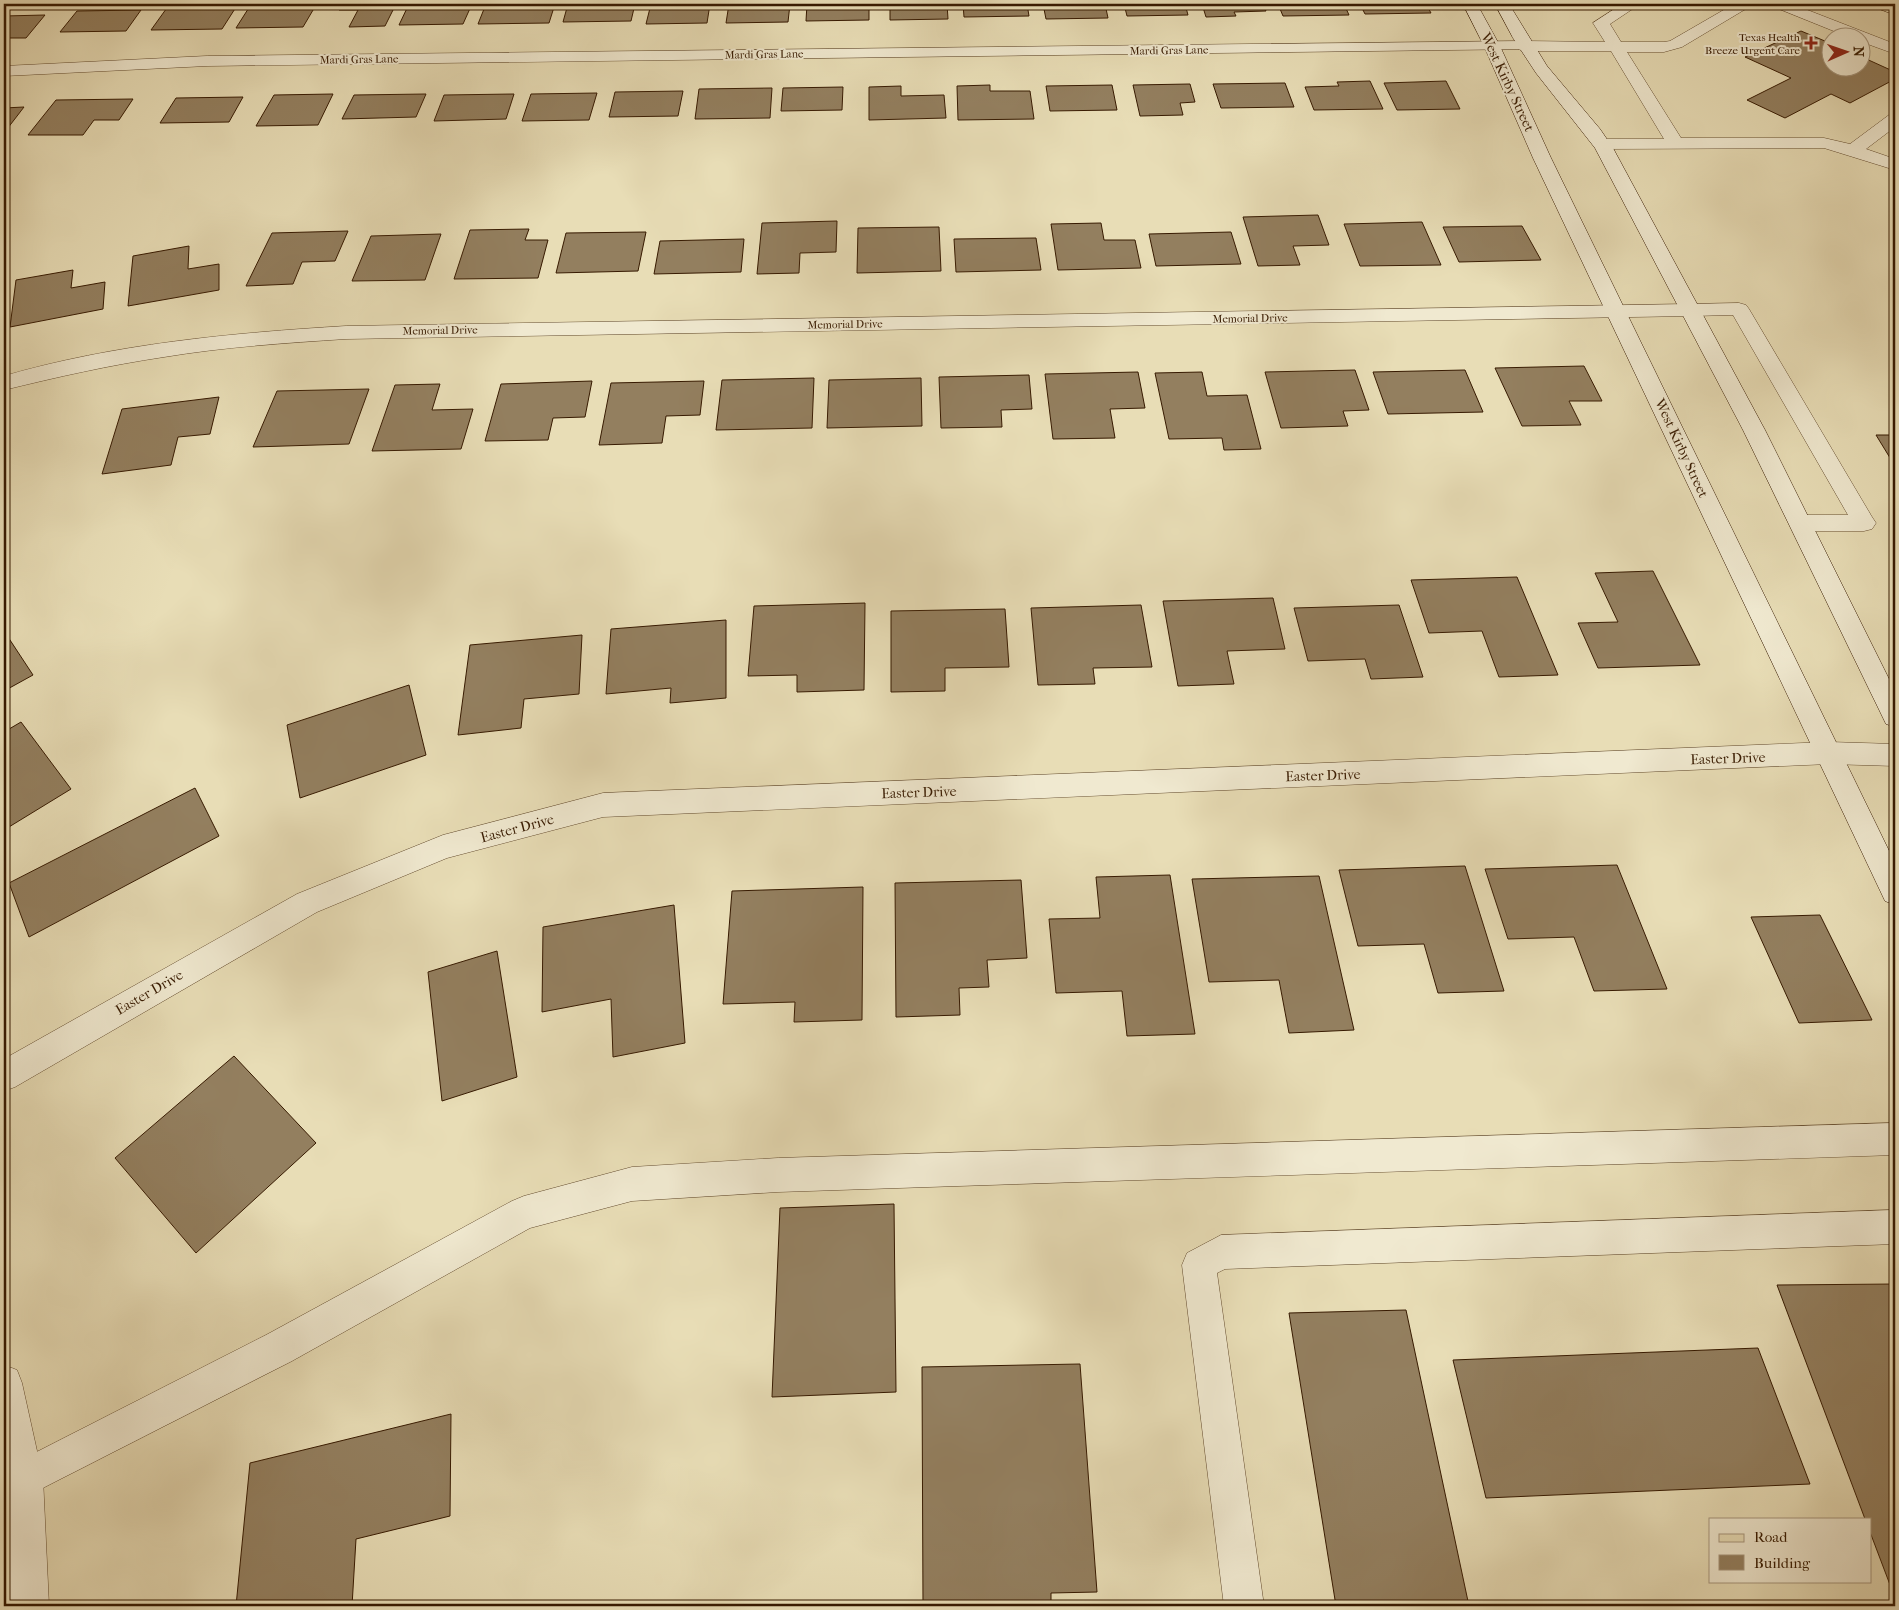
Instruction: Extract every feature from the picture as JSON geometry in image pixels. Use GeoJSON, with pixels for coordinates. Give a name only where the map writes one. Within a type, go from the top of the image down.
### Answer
{"type":"FeatureCollection","features":[{"type":"Feature","properties":{"kind":"main road"},"geometry":{"type":"LineString","coordinates":[[1880,4],[1895,10]]}},
{"type":"Feature","properties":{"kind":"street","name":"West Kirby Street"},"geometry":{"type":"LineString","coordinates":[[1470,4],[1492,46],[1542,158],[1618,312],[1895,892]]}},
{"type":"Feature","properties":{"kind":"street","name":"West Kirby Street"},"geometry":{"type":"LineString","coordinates":[[1502,4],[1524,46],[1602,144],[1691,310],[1894,711]]}},
{"type":"Feature","properties":{"kind":"street"},"geometry":{"type":"LineString","coordinates":[[1632,4],[1601,23],[1676,144]]}},
{"type":"Feature","properties":{"kind":"street","name":"Mardi Gras Lane"},"geometry":{"type":"LineString","coordinates":[[4,71],[207,61],[1492,46],[1664,47],[1676,44],[1744,4]]}},
{"type":"Feature","properties":{"kind":"street"},"geometry":{"type":"LineString","coordinates":[[1779,4],[1895,49]]}},
{"type":"Feature","properties":{"kind":"street"},"geometry":{"type":"LineString","coordinates":[[1853,150],[1895,119]]}},
{"type":"Feature","properties":{"kind":"street"},"geometry":{"type":"LineString","coordinates":[[1602,144],[1824,143],[1853,150],[1895,165]]}},
{"type":"Feature","properties":{"kind":"street","name":"Memorial Drive"},"geometry":{"type":"LineString","coordinates":[[4,383],[25,376],[128,356],[219,342],[306,334],[412,330],[1739,309],[1864,523],[1800,522]]}},
{"type":"Feature","properties":{"kind":"street","name":"Easter Drive"},"geometry":{"type":"LineString","coordinates":[[4,1076],[307,903],[443,847],[603,806],[1829,753],[1895,756]]}},
{"type":"Feature","properties":{"kind":"street"},"geometry":{"type":"LineString","coordinates":[[24,1478],[279,1348],[524,1213],[632,1184],[798,1174],[1895,1139]]}},
{"type":"Feature","properties":{"kind":"street"},"geometry":{"type":"LineString","coordinates":[[1244,1606],[1199,1265],[1221,1252],[1895,1227]]}},
{"type":"Feature","properties":{"kind":"street"},"geometry":{"type":"LineString","coordinates":[[4,1383],[24,1478],[29,1606]]}},
{"type":"Feature","properties":{"kind":"building"},"geometry":{"type":"Polygon","coordinates":[[[238,4],[222,29],[151,30],[169,5],[238,4]]]}},
{"type":"Feature","properties":{"kind":"building"},"geometry":{"type":"Polygon","coordinates":[[[342,4],[396,4],[385,26],[349,27],[358,10],[339,10],[342,4]]]}},
{"type":"Feature","properties":{"kind":"building"},"geometry":{"type":"Polygon","coordinates":[[[409,4],[472,4],[463,24],[399,25],[409,4]]]}},
{"type":"Feature","properties":{"kind":"building"},"geometry":{"type":"Polygon","coordinates":[[[486,4],[555,4],[549,23],[478,24],[486,4]]]}},
{"type":"Feature","properties":{"kind":"building"},"geometry":{"type":"Polygon","coordinates":[[[568,4],[635,4],[631,21],[563,22],[568,4]]]}},
{"type":"Feature","properties":{"kind":"building"},"geometry":{"type":"Polygon","coordinates":[[[651,4],[710,4],[707,23],[646,24],[651,4]]]}},
{"type":"Feature","properties":{"kind":"building"},"geometry":{"type":"Polygon","coordinates":[[[729,4],[790,4],[788,22],[726,23],[729,4]]]}},
{"type":"Feature","properties":{"kind":"building"},"geometry":{"type":"Polygon","coordinates":[[[807,4],[869,4],[869,20],[806,21],[807,4]]]}},
{"type":"Feature","properties":{"kind":"building"},"geometry":{"type":"Polygon","coordinates":[[[890,4],[947,4],[948,19],[890,20],[890,4]]]}},
{"type":"Feature","properties":{"kind":"building"},"geometry":{"type":"Polygon","coordinates":[[[963,4],[1027,4],[1029,16],[964,17],[963,4]]]}},
{"type":"Feature","properties":{"kind":"building"},"geometry":{"type":"Polygon","coordinates":[[[1043,4],[1105,4],[1108,18],[1046,19],[1043,4]]]}},
{"type":"Feature","properties":{"kind":"building"},"geometry":{"type":"Polygon","coordinates":[[[1124,4],[1185,4],[1188,15],[1127,16],[1124,4]]]}},
{"type":"Feature","properties":{"kind":"building"},"geometry":{"type":"Polygon","coordinates":[[[1202,4],[1263,4],[1266,11],[1234,12],[1236,16],[1206,17],[1202,4]]]}},
{"type":"Feature","properties":{"kind":"building"},"geometry":{"type":"Polygon","coordinates":[[[1278,4],[1344,4],[1349,15],[1283,16],[1278,4]]]}},
{"type":"Feature","properties":{"kind":"building"},"geometry":{"type":"Polygon","coordinates":[[[1360,4],[1426,4],[1431,13],[1365,14],[1360,4]]]}},
{"type":"Feature","properties":{"kind":"building"},"geometry":{"type":"Polygon","coordinates":[[[316,5],[303,27],[236,28],[250,6],[316,5]]]}},
{"type":"Feature","properties":{"kind":"building"},"geometry":{"type":"Polygon","coordinates":[[[141,10],[126,31],[60,32],[77,11],[141,10]]]}},
{"type":"Feature","properties":{"kind":"building"},"geometry":{"type":"Polygon","coordinates":[[[45,15],[26,38],[4,38],[4,16],[45,15]]]}},
{"type":"Feature","properties":{"kind":"building"},"geometry":{"type":"Polygon","coordinates":[[[1801,31],[1822,40],[1822,78],[1872,78],[1872,62],[1895,72],[1895,79],[1850,103],[1831,94],[1785,118],[1747,100],[1791,78],[1745,57],[1801,31]]]}},
{"type":"Feature","properties":{"kind":"building"},"geometry":{"type":"Polygon","coordinates":[[[1370,81],[1383,109],[1314,110],[1305,87],[1339,86],[1337,82],[1370,81]]]}},
{"type":"Feature","properties":{"kind":"building"},"geometry":{"type":"Polygon","coordinates":[[[1446,81],[1460,109],[1397,110],[1384,83],[1446,81]]]}},
{"type":"Feature","properties":{"kind":"building"},"geometry":{"type":"Polygon","coordinates":[[[1285,83],[1294,107],[1221,108],[1213,84],[1285,83]]]}},
{"type":"Feature","properties":{"kind":"building"},"geometry":{"type":"Polygon","coordinates":[[[1190,84],[1195,102],[1180,103],[1183,115],[1140,116],[1133,85],[1190,84]]]}},
{"type":"Feature","properties":{"kind":"building"},"geometry":{"type":"Polygon","coordinates":[[[990,85],[990,91],[1030,91],[1034,119],[958,120],[957,86],[990,85]]]}},
{"type":"Feature","properties":{"kind":"building"},"geometry":{"type":"Polygon","coordinates":[[[1112,85],[1117,110],[1050,111],[1046,86],[1112,85]]]}},
{"type":"Feature","properties":{"kind":"building"},"geometry":{"type":"Polygon","coordinates":[[[901,86],[901,96],[944,95],[946,118],[869,120],[869,87],[901,86]]]}},
{"type":"Feature","properties":{"kind":"building"},"geometry":{"type":"Polygon","coordinates":[[[843,87],[842,110],[781,111],[783,88],[843,87]]]}},
{"type":"Feature","properties":{"kind":"building"},"geometry":{"type":"Polygon","coordinates":[[[772,88],[770,118],[695,119],[699,89],[772,88]]]}},
{"type":"Feature","properties":{"kind":"building"},"geometry":{"type":"Polygon","coordinates":[[[683,91],[678,116],[609,117],[615,92],[683,91]]]}},
{"type":"Feature","properties":{"kind":"building"},"geometry":{"type":"Polygon","coordinates":[[[597,93],[589,120],[522,121],[531,94],[597,93]]]}},
{"type":"Feature","properties":{"kind":"building"},"geometry":{"type":"Polygon","coordinates":[[[333,94],[318,125],[256,126],[274,95],[333,94]]]}},
{"type":"Feature","properties":{"kind":"building"},"geometry":{"type":"Polygon","coordinates":[[[426,94],[416,117],[342,119],[354,95],[426,94]]]}},
{"type":"Feature","properties":{"kind":"building"},"geometry":{"type":"Polygon","coordinates":[[[514,94],[506,119],[434,121],[444,95],[514,94]]]}},
{"type":"Feature","properties":{"kind":"building"},"geometry":{"type":"Polygon","coordinates":[[[243,97],[229,122],[160,123],[176,98],[243,97]]]}},
{"type":"Feature","properties":{"kind":"building"},"geometry":{"type":"Polygon","coordinates":[[[133,99],[119,120],[94,120],[83,135],[28,135],[56,100],[133,99]]]}},
{"type":"Feature","properties":{"kind":"building"},"geometry":{"type":"Polygon","coordinates":[[[24,107],[4,133],[4,108],[24,107]]]}},
{"type":"Feature","properties":{"kind":"building"},"geometry":{"type":"Polygon","coordinates":[[[1318,215],[1329,245],[1293,246],[1300,265],[1258,266],[1243,217],[1318,215]]]}},
{"type":"Feature","properties":{"kind":"building"},"geometry":{"type":"Polygon","coordinates":[[[837,221],[836,252],[800,253],[799,273],[757,274],[762,223],[837,221]]]}},
{"type":"Feature","properties":{"kind":"building"},"geometry":{"type":"Polygon","coordinates":[[[1422,222],[1441,265],[1360,266],[1344,224],[1422,222]]]}},
{"type":"Feature","properties":{"kind":"building"},"geometry":{"type":"Polygon","coordinates":[[[1101,223],[1104,240],[1135,240],[1141,268],[1058,270],[1051,224],[1101,223]]]}},
{"type":"Feature","properties":{"kind":"building"},"geometry":{"type":"Polygon","coordinates":[[[1522,226],[1541,260],[1459,262],[1443,227],[1522,226]]]}},
{"type":"Feature","properties":{"kind":"building"},"geometry":{"type":"Polygon","coordinates":[[[939,227],[941,271],[857,273],[858,228],[939,227]]]}},
{"type":"Feature","properties":{"kind":"building"},"geometry":{"type":"Polygon","coordinates":[[[529,229],[525,240],[548,240],[538,278],[454,279],[470,230],[529,229]]]}},
{"type":"Feature","properties":{"kind":"building"},"geometry":{"type":"Polygon","coordinates":[[[348,231],[335,261],[302,262],[293,284],[246,286],[272,233],[348,231]]]}},
{"type":"Feature","properties":{"kind":"building"},"geometry":{"type":"Polygon","coordinates":[[[646,232],[638,271],[556,273],[566,233],[646,232]]]}},
{"type":"Feature","properties":{"kind":"building"},"geometry":{"type":"Polygon","coordinates":[[[1231,232],[1241,264],[1156,266],[1149,234],[1231,232]]]}},
{"type":"Feature","properties":{"kind":"building"},"geometry":{"type":"Polygon","coordinates":[[[441,234],[425,280],[352,281],[371,236],[441,234]]]}},
{"type":"Feature","properties":{"kind":"building"},"geometry":{"type":"Polygon","coordinates":[[[1036,238],[1041,270],[956,272],[954,239],[1036,238]]]}},
{"type":"Feature","properties":{"kind":"building"},"geometry":{"type":"Polygon","coordinates":[[[744,239],[741,272],[654,274],[660,241],[744,239]]]}},
{"type":"Feature","properties":{"kind":"building"},"geometry":{"type":"Polygon","coordinates":[[[189,246],[188,269],[219,264],[219,290],[128,306],[133,256],[189,246]]]}},
{"type":"Feature","properties":{"kind":"building"},"geometry":{"type":"Polygon","coordinates":[[[73,270],[71,288],[105,282],[103,309],[10,327],[16,280],[73,270]]]}},
{"type":"Feature","properties":{"kind":"building"},"geometry":{"type":"Polygon","coordinates":[[[1584,366],[1602,401],[1569,401],[1581,425],[1522,426],[1495,368],[1584,366]]]}},
{"type":"Feature","properties":{"kind":"building"},"geometry":{"type":"Polygon","coordinates":[[[1355,370],[1369,410],[1343,411],[1348,426],[1281,428],[1265,372],[1355,370]]]}},
{"type":"Feature","properties":{"kind":"building"},"geometry":{"type":"Polygon","coordinates":[[[1465,370],[1483,412],[1388,414],[1373,372],[1465,370]]]}},
{"type":"Feature","properties":{"kind":"building"},"geometry":{"type":"Polygon","coordinates":[[[1138,372],[1145,408],[1110,409],[1115,438],[1053,439],[1045,374],[1138,372]]]}},
{"type":"Feature","properties":{"kind":"building"},"geometry":{"type":"Polygon","coordinates":[[[1202,372],[1207,396],[1247,395],[1261,449],[1224,450],[1222,438],[1169,439],[1155,373],[1202,372]]]}},
{"type":"Feature","properties":{"kind":"building"},"geometry":{"type":"Polygon","coordinates":[[[1029,375],[1032,409],[1001,410],[1002,427],[941,428],[939,377],[1029,375]]]}},
{"type":"Feature","properties":{"kind":"building"},"geometry":{"type":"Polygon","coordinates":[[[814,378],[812,428],[716,430],[722,380],[814,378]]]}},
{"type":"Feature","properties":{"kind":"building"},"geometry":{"type":"Polygon","coordinates":[[[921,378],[922,426],[827,428],[829,380],[921,378]]]}},
{"type":"Feature","properties":{"kind":"building"},"geometry":{"type":"Polygon","coordinates":[[[592,381],[585,417],[553,418],[548,440],[485,441],[501,384],[592,381]]]}},
{"type":"Feature","properties":{"kind":"building"},"geometry":{"type":"Polygon","coordinates":[[[704,381],[700,415],[666,416],[662,443],[599,445],[611,383],[704,381]]]}},
{"type":"Feature","properties":{"kind":"building"},"geometry":{"type":"Polygon","coordinates":[[[440,384],[432,410],[473,409],[461,449],[372,451],[395,385],[440,384]]]}},
{"type":"Feature","properties":{"kind":"building"},"geometry":{"type":"Polygon","coordinates":[[[369,389],[349,444],[253,447],[277,391],[369,389]]]}},
{"type":"Feature","properties":{"kind":"building"},"geometry":{"type":"Polygon","coordinates":[[[219,397],[210,434],[178,437],[171,465],[102,474],[122,409],[219,397]]]}},
{"type":"Feature","properties":{"kind":"building"},"geometry":{"type":"Polygon","coordinates":[[[1876,435],[1895,435],[1895,466],[1876,435]]]}},
{"type":"Feature","properties":{"kind":"building"},"geometry":{"type":"Polygon","coordinates":[[[1653,571],[1700,665],[1598,668],[1578,623],[1618,622],[1595,573],[1653,571]]]}},
{"type":"Feature","properties":{"kind":"building"},"geometry":{"type":"Polygon","coordinates":[[[1517,577],[1558,675],[1499,677],[1482,631],[1429,633],[1411,580],[1517,577]]]}},
{"type":"Feature","properties":{"kind":"building"},"geometry":{"type":"Polygon","coordinates":[[[1273,598],[1285,649],[1227,651],[1234,684],[1178,686],[1163,601],[1273,598]]]}},
{"type":"Feature","properties":{"kind":"building"},"geometry":{"type":"Polygon","coordinates":[[[865,603],[864,690],[797,692],[797,675],[748,676],[754,606],[865,603]]]}},
{"type":"Feature","properties":{"kind":"building"},"geometry":{"type":"Polygon","coordinates":[[[1141,605],[1152,667],[1093,668],[1095,684],[1038,685],[1031,608],[1141,605]]]}},
{"type":"Feature","properties":{"kind":"building"},"geometry":{"type":"Polygon","coordinates":[[[1399,605],[1423,677],[1371,679],[1365,659],[1308,661],[1294,608],[1399,605]]]}},
{"type":"Feature","properties":{"kind":"building"},"geometry":{"type":"Polygon","coordinates":[[[1005,609],[1009,667],[945,668],[945,691],[891,692],[891,611],[1005,609]]]}},
{"type":"Feature","properties":{"kind":"building"},"geometry":{"type":"Polygon","coordinates":[[[726,620],[726,698],[670,703],[671,688],[606,694],[611,629],[726,620]]]}},
{"type":"Feature","properties":{"kind":"building"},"geometry":{"type":"Polygon","coordinates":[[[582,635],[579,694],[524,699],[521,728],[458,735],[470,645],[582,635]]]}},
{"type":"Feature","properties":{"kind":"building"},"geometry":{"type":"Polygon","coordinates":[[[8,637],[33,675],[4,691],[4,640],[8,637]]]}},
{"type":"Feature","properties":{"kind":"building"},"geometry":{"type":"Polygon","coordinates":[[[409,685],[426,755],[300,798],[287,725],[409,685]]]}},
{"type":"Feature","properties":{"kind":"building"},"geometry":{"type":"Polygon","coordinates":[[[21,722],[71,789],[4,830],[4,732],[21,722]]]}},
{"type":"Feature","properties":{"kind":"building"},"geometry":{"type":"Polygon","coordinates":[[[195,788],[219,836],[29,937],[9,883],[195,788]]]}},
{"type":"Feature","properties":{"kind":"building"},"geometry":{"type":"Polygon","coordinates":[[[1617,865],[1667,989],[1594,991],[1574,937],[1508,939],[1485,869],[1617,865]]]}},
{"type":"Feature","properties":{"kind":"building"},"geometry":{"type":"Polygon","coordinates":[[[1465,866],[1504,991],[1438,993],[1424,944],[1358,946],[1339,870],[1465,866]]]}},
{"type":"Feature","properties":{"kind":"building"},"geometry":{"type":"Polygon","coordinates":[[[1170,875],[1195,1034],[1127,1036],[1122,991],[1056,993],[1049,919],[1100,918],[1096,877],[1170,875]]]}},
{"type":"Feature","properties":{"kind":"building"},"geometry":{"type":"Polygon","coordinates":[[[1319,876],[1354,1030],[1289,1033],[1279,980],[1209,982],[1192,879],[1319,876]]]}},
{"type":"Feature","properties":{"kind":"building"},"geometry":{"type":"Polygon","coordinates":[[[1021,880],[1027,958],[987,960],[989,987],[959,988],[960,1015],[896,1017],[895,883],[1021,880]]]}},
{"type":"Feature","properties":{"kind":"building"},"geometry":{"type":"Polygon","coordinates":[[[863,887],[862,1020],[794,1022],[795,1002],[723,1004],[732,891],[863,887]]]}},
{"type":"Feature","properties":{"kind":"building"},"geometry":{"type":"Polygon","coordinates":[[[674,905],[685,1043],[613,1057],[611,999],[542,1012],[543,927],[674,905]]]}},
{"type":"Feature","properties":{"kind":"building"},"geometry":{"type":"Polygon","coordinates":[[[1820,915],[1872,1020],[1799,1023],[1751,917],[1820,915]]]}},
{"type":"Feature","properties":{"kind":"building"},"geometry":{"type":"Polygon","coordinates":[[[497,951],[517,1077],[442,1101],[428,972],[497,951]]]}},
{"type":"Feature","properties":{"kind":"building"},"geometry":{"type":"Polygon","coordinates":[[[234,1056],[316,1143],[196,1253],[115,1158],[234,1056]]]}},
{"type":"Feature","properties":{"kind":"building"},"geometry":{"type":"Polygon","coordinates":[[[894,1204],[896,1392],[772,1397],[780,1208],[894,1204]]]}},
{"type":"Feature","properties":{"kind":"building"},"geometry":{"type":"Polygon","coordinates":[[[1895,1284],[1895,1598],[1872,1537],[1872,1518],[1865,1518],[1777,1285],[1895,1284]]]}},
{"type":"Feature","properties":{"kind":"building"},"geometry":{"type":"Polygon","coordinates":[[[1406,1310],[1469,1606],[1336,1606],[1289,1313],[1406,1310]]]}},
{"type":"Feature","properties":{"kind":"building"},"geometry":{"type":"Polygon","coordinates":[[[1758,1348],[1810,1484],[1486,1498],[1453,1360],[1758,1348]]]}},
{"type":"Feature","properties":{"kind":"building"},"geometry":{"type":"Polygon","coordinates":[[[1080,1364],[1097,1592],[1051,1593],[1051,1606],[923,1606],[922,1367],[1080,1364]]]}},
{"type":"Feature","properties":{"kind":"building"},"geometry":{"type":"Polygon","coordinates":[[[451,1414],[450,1516],[356,1539],[352,1606],[236,1606],[250,1463],[451,1414]]]}},
{"type":"Feature","properties":{"kind":"place","name":"Texas Health Breeze Urgent Care"},"geometry":{"type":"Point","coordinates":[1811,43]}}]}
